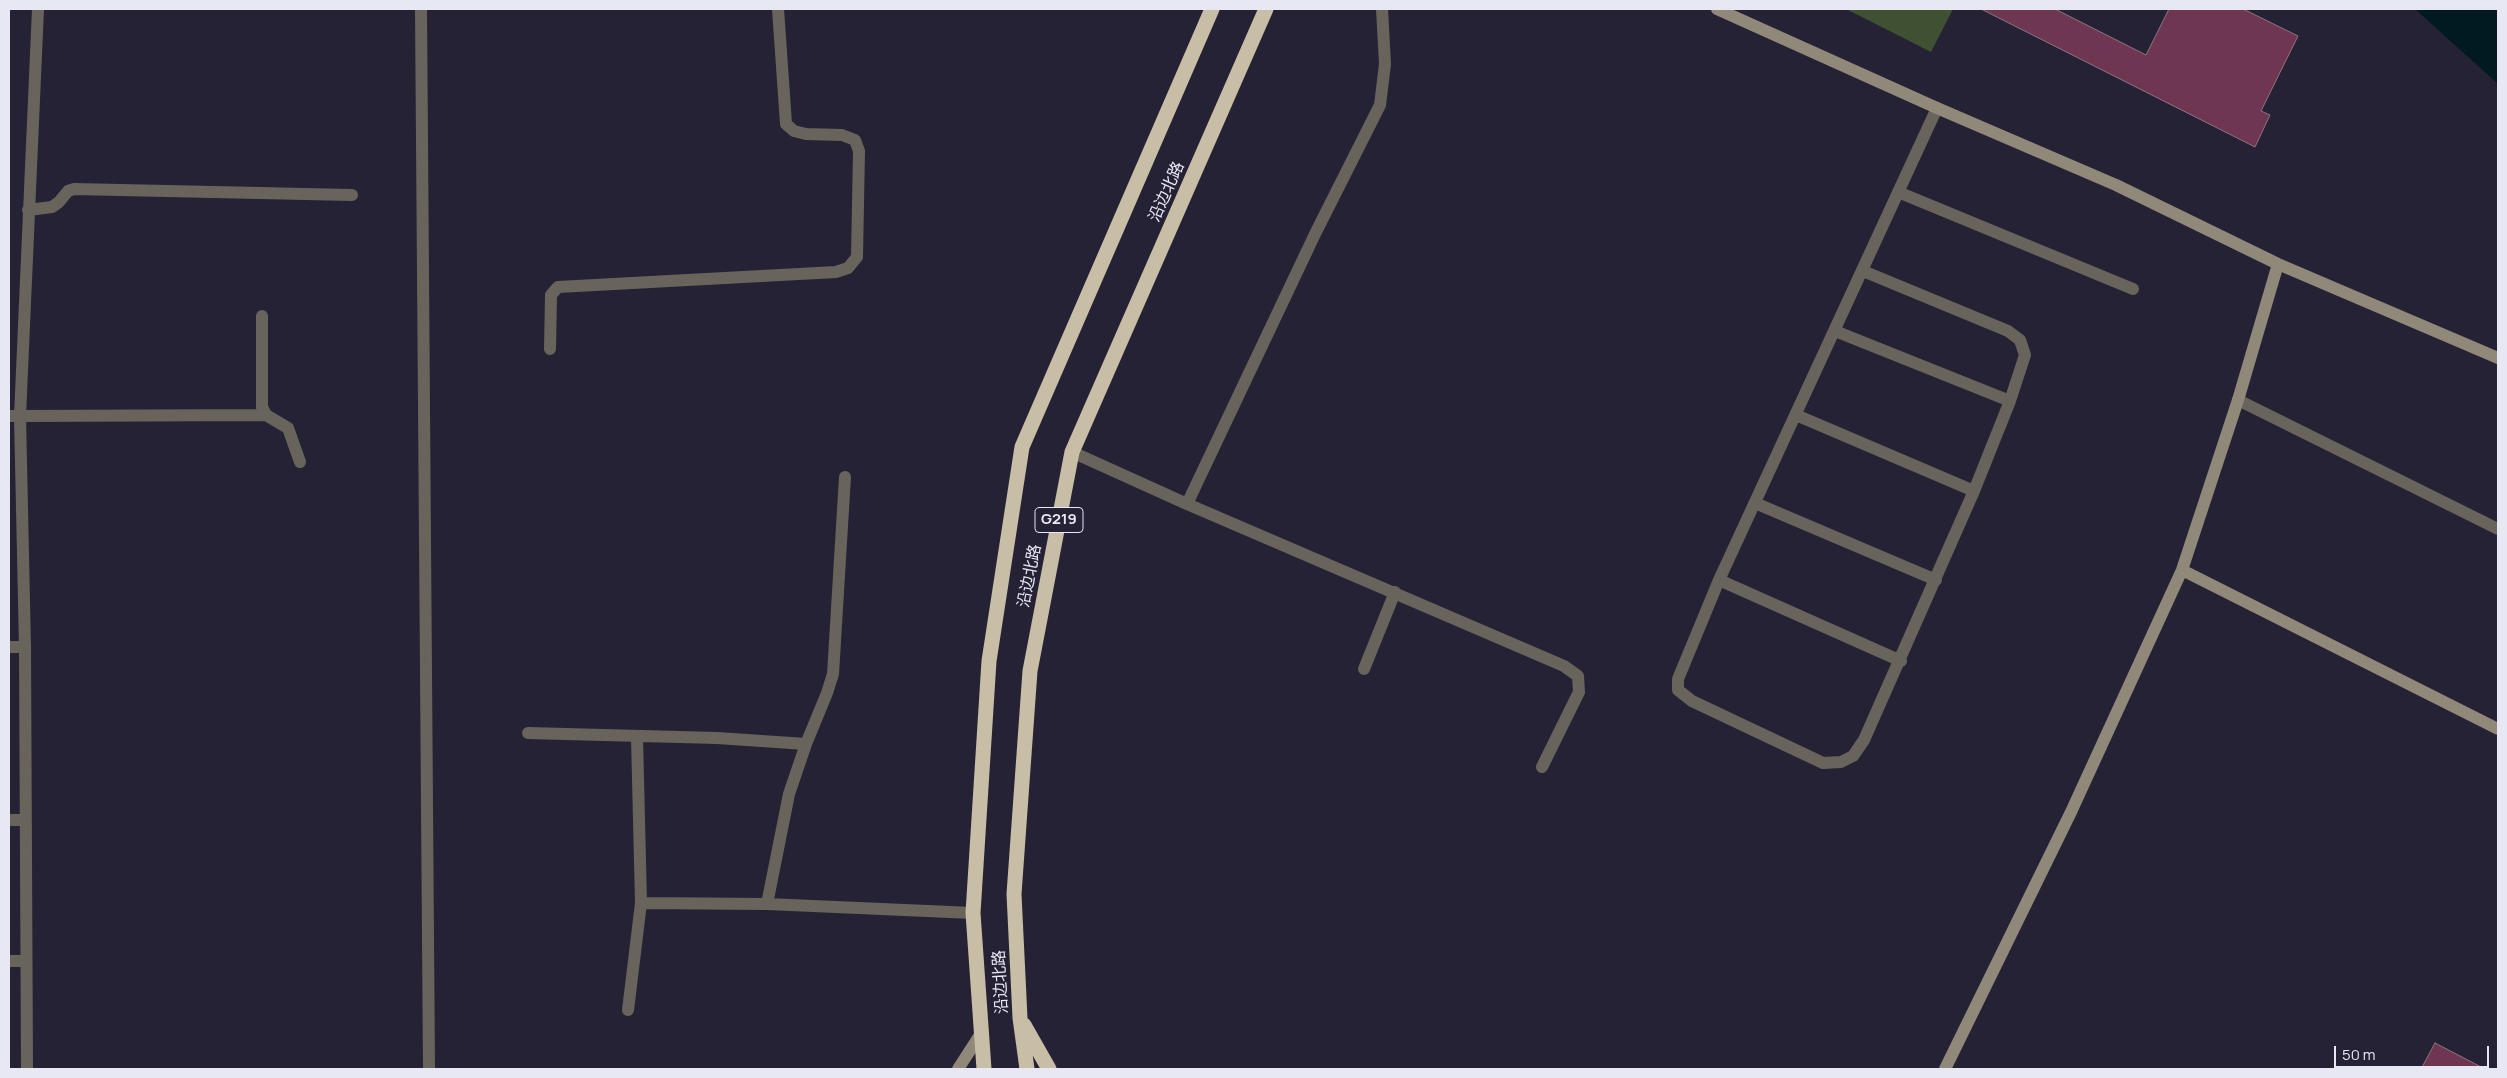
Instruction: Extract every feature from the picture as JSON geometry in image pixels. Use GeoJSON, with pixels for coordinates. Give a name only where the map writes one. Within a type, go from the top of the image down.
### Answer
{"type":"FeatureCollection","features":[{"type":"Feature","properties":{"kind":"highway","name":"沿边北路"},"geometry":{"type":"LineString","coordinates":[[984,1069],[980,1035],[973,913],[989,661],[1022,447],[1212,9]]}},
{"type":"Feature","properties":{"kind":"highway","name":"沿边北路"},"geometry":{"type":"LineString","coordinates":[[1026,1069],[1020,1018],[1014,894],[1030,671],[1072,452],[1266,9]]}},
{"type":"Feature","properties":{"kind":"highway"},"geometry":{"type":"LineString","coordinates":[[1020,1018],[1049,1069]]}},
{"type":"Feature","properties":{"kind":"street"},"geometry":{"type":"LineString","coordinates":[[26,1069],[25,647],[14,416],[28,210],[38,9]]}},
{"type":"Feature","properties":{"kind":"street"},"geometry":{"type":"LineString","coordinates":[[421,9],[429,1069]]}},
{"type":"Feature","properties":{"kind":"street"},"geometry":{"type":"LineString","coordinates":[[550,349],[551,295],[558,287],[836,272],[848,268],[857,257],[859,151],[855,140],[842,135],[806,134],[794,131],[786,124],[778,9]]}},
{"type":"Feature","properties":{"kind":"street"},"geometry":{"type":"LineString","coordinates":[[1188,504],[1315,234],[1380,105],[1385,64],[1382,9]]}},
{"type":"Feature","properties":{"kind":"street"},"geometry":{"type":"LineString","coordinates":[[1717,9],[1936,108],[2116,185],[2278,264],[2498,358]]}},
{"type":"Feature","properties":{"kind":"street"},"geometry":{"type":"LineString","coordinates":[[1863,271],[2008,331],[2020,340],[2025,355],[2010,401],[1974,491],[1901,661],[1864,740],[1853,756],[1841,762],[1822,763],[1692,701],[1678,690],[1678,679],[1719,580],[1863,271],[1936,108]]}},
{"type":"Feature","properties":{"kind":"street"},"geometry":{"type":"LineString","coordinates":[[28,210],[52,207],[68,191],[74,189],[352,195]]}},
{"type":"Feature","properties":{"kind":"street"},"geometry":{"type":"LineString","coordinates":[[1898,192],[2133,289]]}},
{"type":"Feature","properties":{"kind":"street"},"geometry":{"type":"LineString","coordinates":[[1945,1069],[2071,812],[2182,570],[2238,400],[2278,264]]}},
{"type":"Feature","properties":{"kind":"street"},"geometry":{"type":"LineString","coordinates":[[262,316],[262,407],[266,415]]}},
{"type":"Feature","properties":{"kind":"street"},"geometry":{"type":"LineString","coordinates":[[1835,331],[2010,401]]}},
{"type":"Feature","properties":{"kind":"street"},"geometry":{"type":"LineString","coordinates":[[2238,400],[2498,529]]}},
{"type":"Feature","properties":{"kind":"street"},"geometry":{"type":"LineString","coordinates":[[14,416],[266,415],[288,428],[300,462]]}},
{"type":"Feature","properties":{"kind":"street"},"geometry":{"type":"LineString","coordinates":[[1796,415],[1974,491]]}},
{"type":"Feature","properties":{"kind":"street"},"geometry":{"type":"LineString","coordinates":[[1072,452],[1564,666],[1578,676],[1579,692],[1542,767]]}},
{"type":"Feature","properties":{"kind":"street"},"geometry":{"type":"LineString","coordinates":[[767,904],[789,794],[833,674],[845,477]]}},
{"type":"Feature","properties":{"kind":"street"},"geometry":{"type":"LineString","coordinates":[[1755,503],[1936,580]]}},
{"type":"Feature","properties":{"kind":"street"},"geometry":{"type":"LineString","coordinates":[[2182,570],[2498,729]]}},
{"type":"Feature","properties":{"kind":"street"},"geometry":{"type":"LineString","coordinates":[[1719,580],[1901,661]]}},
{"type":"Feature","properties":{"kind":"street"},"geometry":{"type":"LineString","coordinates":[[1364,668],[1395,592]]}},
{"type":"Feature","properties":{"kind":"street"},"geometry":{"type":"LineString","coordinates":[[9,647],[25,647]]}},
{"type":"Feature","properties":{"kind":"street"},"geometry":{"type":"LineString","coordinates":[[528,733],[717,738],[806,744]]}},
{"type":"Feature","properties":{"kind":"street"},"geometry":{"type":"LineString","coordinates":[[628,1010],[641,904],[637,737]]}},
{"type":"Feature","properties":{"kind":"street"},"geometry":{"type":"LineString","coordinates":[[9,820],[24,820]]}},
{"type":"Feature","properties":{"kind":"street"},"geometry":{"type":"LineString","coordinates":[[641,904],[767,904],[973,913]]}},
{"type":"Feature","properties":{"kind":"street"},"geometry":{"type":"LineString","coordinates":[[9,961],[25,961]]}},
{"type":"Feature","properties":{"kind":"street"},"geometry":{"type":"LineString","coordinates":[[958,1069],[980,1035]]}},
{"type":"Feature","properties":{"kind":"green space"},"geometry":{"type":"Polygon","coordinates":[[[1846,9],[1953,9],[1931,52],[1846,9]]]}},
{"type":"Feature","properties":{"kind":"water"},"geometry":{"type":"Polygon","coordinates":[[[2415,9],[2498,9],[2498,84],[2415,9]]]}},
{"type":"Feature","properties":{"kind":"building"},"geometry":{"type":"Polygon","coordinates":[[[1981,9],[2055,9],[2146,55],[2169,9],[2243,9],[2298,36],[2261,111],[2270,115],[2255,147],[1981,9]]]}},
{"type":"Feature","properties":{"kind":"building"},"geometry":{"type":"Polygon","coordinates":[[[2435,1043],[2485,1069],[2421,1069],[2435,1043]]]}}]}
